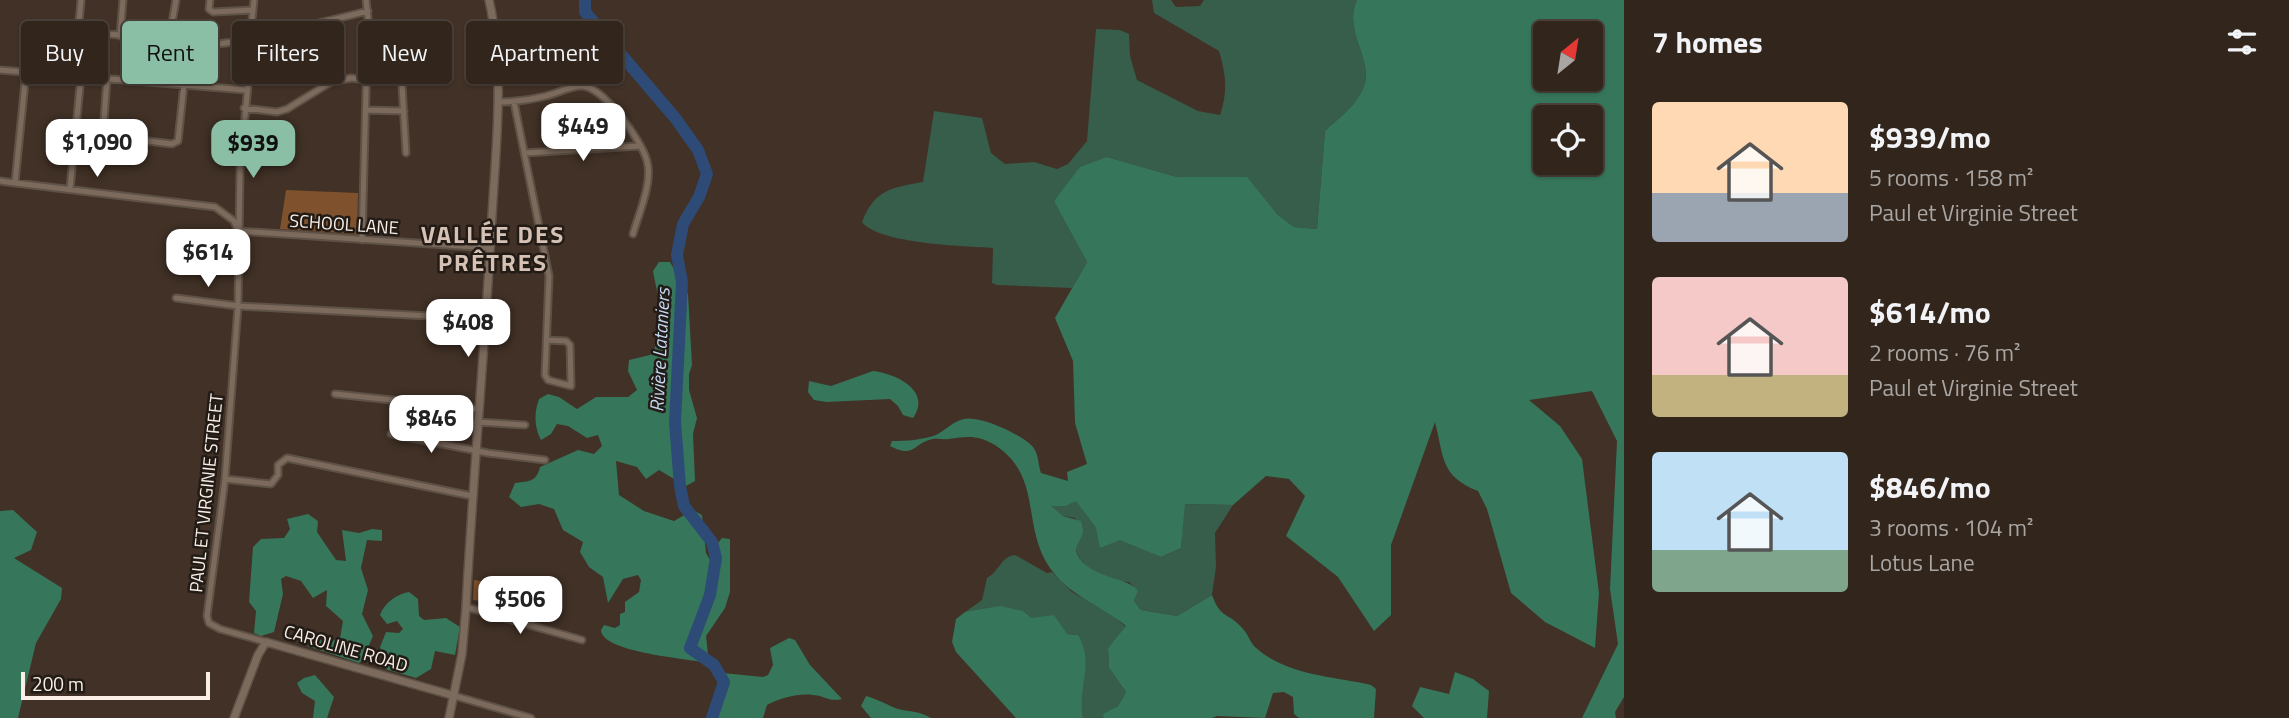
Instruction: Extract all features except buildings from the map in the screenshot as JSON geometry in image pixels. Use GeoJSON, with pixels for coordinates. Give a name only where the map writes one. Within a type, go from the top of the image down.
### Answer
{"type":"FeatureCollection","features":[{"type":"Feature","properties":{"kind":"main road"},"geometry":{"type":"LineString","coordinates":[[449,718],[455,696],[466,607],[490,248],[498,102],[489,0]]}},
{"type":"Feature","properties":{"kind":"main road","name":"CAROLINE ROAD"},"geometry":{"type":"LineString","coordinates":[[234,718],[258,655],[266,642],[455,696]]}},
{"type":"Feature","properties":{"kind":"street"},"geometry":{"type":"LineString","coordinates":[[79,21],[81,0]]}},
{"type":"Feature","properties":{"kind":"street"},"geometry":{"type":"LineString","coordinates":[[120,36],[123,0]]}},
{"type":"Feature","properties":{"kind":"street"},"geometry":{"type":"LineString","coordinates":[[108,35],[165,38],[170,34],[176,0]]}},
{"type":"Feature","properties":{"kind":"street"},"geometry":{"type":"LineString","coordinates":[[210,0],[209,9],[213,12],[253,10]]}},
{"type":"Feature","properties":{"kind":"street"},"geometry":{"type":"LineString","coordinates":[[218,44],[250,40],[254,0]]}},
{"type":"Feature","properties":{"kind":"street"},"geometry":{"type":"LineString","coordinates":[[366,0],[368,21]]}},
{"type":"Feature","properties":{"kind":"street"},"geometry":{"type":"LineString","coordinates":[[337,21],[368,15]]}},
{"type":"Feature","properties":{"kind":"street"},"geometry":{"type":"LineString","coordinates":[[0,69],[21,71]]}},
{"type":"Feature","properties":{"kind":"street"},"geometry":{"type":"LineString","coordinates":[[244,108],[277,112],[331,82],[358,79]]}},
{"type":"Feature","properties":{"kind":"street"},"geometry":{"type":"LineString","coordinates":[[15,183],[25,84]]}},
{"type":"Feature","properties":{"kind":"street"},"geometry":{"type":"LineString","coordinates":[[70,189],[80,84]]}},
{"type":"Feature","properties":{"kind":"street"},"geometry":{"type":"LineString","coordinates":[[107,84],[104,120],[110,125],[131,128]]}},
{"type":"Feature","properties":{"kind":"street"},"geometry":{"type":"LineString","coordinates":[[140,140],[172,144],[178,141],[184,84],[246,90]]}},
{"type":"Feature","properties":{"kind":"street","name":"PAUL ET VIRGINIE STREET"},"geometry":{"type":"LineString","coordinates":[[247,84],[238,231],[238,306],[225,478],[207,616],[209,622],[220,629],[266,642]]}},
{"type":"Feature","properties":{"kind":"street"},"geometry":{"type":"LineString","coordinates":[[362,240],[366,84]]}},
{"type":"Feature","properties":{"kind":"street"},"geometry":{"type":"LineString","coordinates":[[402,85],[406,153]]}},
{"type":"Feature","properties":{"kind":"street"},"geometry":{"type":"LineString","coordinates":[[498,102],[547,96],[577,86],[587,86],[608,101],[647,161],[647,178],[634,234]]}},
{"type":"Feature","properties":{"kind":"street"},"geometry":{"type":"LineString","coordinates":[[514,102],[549,276],[545,375],[548,380],[568,387],[572,383],[570,345],[566,341],[547,340]]}},
{"type":"Feature","properties":{"kind":"street"},"geometry":{"type":"LineString","coordinates":[[366,110],[404,111]]}},
{"type":"Feature","properties":{"kind":"street"},"geometry":{"type":"LineString","coordinates":[[525,153],[639,146]]}},
{"type":"Feature","properties":{"kind":"street"},"geometry":{"type":"LineString","coordinates":[[0,181],[215,207],[234,222],[238,231]]}},
{"type":"Feature","properties":{"kind":"street","name":"SCHOOL LANE"},"geometry":{"type":"LineString","coordinates":[[238,231],[490,248]]}},
{"type":"Feature","properties":{"kind":"street"},"geometry":{"type":"LineString","coordinates":[[176,299],[238,306],[486,319]]}},
{"type":"Feature","properties":{"kind":"street"},"geometry":{"type":"LineString","coordinates":[[335,394],[478,409]]}},
{"type":"Feature","properties":{"kind":"street"},"geometry":{"type":"LineString","coordinates":[[477,422],[525,425]]}},
{"type":"Feature","properties":{"kind":"street"},"geometry":{"type":"LineString","coordinates":[[391,435],[545,460]]}},
{"type":"Feature","properties":{"kind":"street"},"geometry":{"type":"LineString","coordinates":[[225,478],[271,484],[278,475],[278,465],[286,458],[472,496]]}},
{"type":"Feature","properties":{"kind":"street"},"geometry":{"type":"LineString","coordinates":[[466,607],[582,640]]}},
{"type":"Feature","properties":{"kind":"street"},"geometry":{"type":"LineString","coordinates":[[455,696],[531,718]]}},
{"type":"Feature","properties":{"kind":"green space"},"geometry":{"type":"Polygon","coordinates":[[[1152,0],[1171,0],[1176,7],[1200,6],[1204,0],[1357,0],[1353,13],[1354,25],[1364,61],[1365,84],[1357,101],[1325,131],[1317,229],[1294,227],[1277,214],[1246,177],[1177,177],[1107,157],[1054,200],[1087,262],[1072,288],[997,285],[992,283],[993,248],[903,239],[871,229],[862,222],[873,203],[885,192],[923,182],[934,111],[982,118],[991,153],[1005,164],[1034,162],[1057,169],[1068,164],[1087,141],[1096,29],[1120,30],[1129,34],[1130,56],[1137,80],[1198,111],[1220,115],[1225,83],[1219,51],[1154,13],[1152,0]]]}},
{"type":"Feature","properties":{"kind":"green space"},"geometry":{"type":"Polygon","coordinates":[[[1357,0],[1624,0],[1624,697],[1615,712],[1616,718],[1582,718],[1618,644],[1610,589],[1617,441],[1592,391],[1529,400],[1560,426],[1582,459],[1599,593],[1595,648],[1545,622],[1511,593],[1487,509],[1478,491],[1450,472],[1435,422],[1391,545],[1391,615],[1374,631],[1338,577],[1286,536],[1305,496],[1289,479],[1266,476],[1233,505],[1185,504],[1181,548],[1161,557],[1120,540],[1100,548],[1096,528],[1076,501],[1066,506],[1051,506],[1063,516],[1081,521],[1083,532],[1077,554],[1090,568],[1134,586],[1138,591],[1134,601],[1141,610],[1177,616],[1212,595],[1222,612],[1238,624],[1255,647],[1268,657],[1310,674],[1371,685],[1376,689],[1374,718],[1299,718],[1294,714],[1293,697],[1284,692],[1273,693],[1265,718],[1104,718],[1103,714],[1118,706],[1126,692],[1109,668],[1108,648],[1126,626],[1078,595],[1053,572],[1037,538],[1026,488],[1010,458],[995,445],[973,437],[933,439],[909,451],[890,446],[892,441],[936,435],[956,422],[971,419],[1001,427],[1028,442],[1036,453],[1041,473],[1068,481],[1067,472],[1087,464],[1075,423],[1073,361],[1055,318],[1087,262],[1054,201],[1080,167],[1107,157],[1177,177],[1247,177],[1277,214],[1294,227],[1317,229],[1325,131],[1353,105],[1365,83],[1364,60],[1353,13],[1357,0]]]}},
{"type":"Feature","properties":{"kind":"green space"},"geometry":{"type":"Polygon","coordinates":[[[659,262],[670,262],[688,294],[692,365],[689,390],[697,418],[693,434],[695,481],[686,486],[659,470],[646,479],[637,467],[616,461],[619,495],[644,511],[674,521],[693,510],[702,515],[706,553],[716,570],[717,544],[722,538],[730,539],[730,592],[725,608],[706,636],[708,654],[702,662],[628,649],[605,638],[601,630],[604,625],[615,628],[620,625],[620,614],[625,612],[625,602],[639,592],[641,580],[638,575],[623,579],[608,603],[603,577],[589,567],[580,552],[583,542],[563,530],[554,509],[539,504],[521,507],[509,497],[515,483],[532,480],[537,476],[540,467],[578,450],[594,454],[602,446],[598,435],[587,438],[568,426],[557,424],[551,434],[541,440],[536,425],[537,404],[539,399],[548,394],[559,397],[577,409],[596,397],[628,397],[637,390],[628,371],[629,360],[650,355],[660,335],[660,304],[653,271],[659,262]]]}},
{"type":"Feature","properties":{"kind":"green space"},"geometry":{"type":"Polygon","coordinates":[[[873,371],[901,380],[915,392],[918,408],[913,418],[903,415],[890,399],[826,402],[814,400],[808,392],[809,381],[831,386],[873,371]]]}},
{"type":"Feature","properties":{"kind":"green space"},"geometry":{"type":"Polygon","coordinates":[[[1076,500],[1096,528],[1161,557],[1181,548],[1184,504],[1233,505],[1215,533],[1216,567],[1212,595],[1177,616],[1141,610],[1134,601],[1138,591],[1129,582],[1099,574],[1081,559],[1077,548],[1083,532],[1075,518],[1063,516],[1049,506],[1066,506],[1076,500]]]}},
{"type":"Feature","properties":{"kind":"green space"},"geometry":{"type":"Polygon","coordinates":[[[13,510],[37,532],[31,550],[14,558],[62,588],[61,599],[36,643],[18,718],[0,718],[0,511],[13,510]]]}},
{"type":"Feature","properties":{"kind":"green space"},"geometry":{"type":"Polygon","coordinates":[[[308,514],[318,521],[317,532],[336,560],[346,561],[342,530],[359,533],[372,529],[382,530],[382,541],[367,540],[361,568],[368,590],[362,614],[373,636],[367,650],[368,656],[359,663],[307,646],[315,640],[332,641],[340,638],[343,621],[326,606],[327,590],[313,598],[301,581],[286,576],[281,579],[283,594],[274,632],[261,636],[254,633],[256,611],[249,602],[253,547],[261,539],[284,538],[290,529],[287,519],[308,514]]]}},
{"type":"Feature","properties":{"kind":"green space"},"geometry":{"type":"Polygon","coordinates":[[[1015,555],[1047,573],[1052,572],[1072,592],[1112,615],[1126,627],[1108,648],[1109,668],[1126,692],[1118,706],[1104,714],[1104,718],[1083,718],[1080,701],[1085,669],[1078,635],[1067,634],[1058,625],[1032,618],[1023,611],[965,612],[982,600],[987,578],[1006,558],[1015,555]]]}},
{"type":"Feature","properties":{"kind":"green space"},"geometry":{"type":"Polygon","coordinates":[[[409,592],[418,599],[419,616],[424,620],[446,618],[460,627],[455,655],[435,651],[431,669],[416,678],[385,669],[380,647],[386,632],[399,633],[403,629],[397,621],[387,624],[380,615],[382,611],[392,600],[409,592]]]}},
{"type":"Feature","properties":{"kind":"green space"},"geometry":{"type":"Polygon","coordinates":[[[1000,606],[1023,611],[1032,618],[1054,615],[1067,634],[1078,635],[1085,655],[1083,718],[1016,718],[956,652],[952,642],[956,619],[965,612],[1000,606]]]}},
{"type":"Feature","properties":{"kind":"green space"},"geometry":{"type":"Polygon","coordinates":[[[789,638],[795,640],[810,665],[842,699],[796,695],[767,705],[763,718],[713,718],[724,691],[723,673],[763,677],[768,675],[773,665],[770,648],[789,638]]]}},
{"type":"Feature","properties":{"kind":"green space"},"geometry":{"type":"Polygon","coordinates":[[[1455,672],[1473,679],[1489,691],[1487,718],[1424,718],[1412,706],[1420,687],[1449,694],[1455,672]]]}},
{"type":"Feature","properties":{"kind":"green space"},"geometry":{"type":"Polygon","coordinates":[[[315,675],[334,697],[327,718],[313,718],[315,701],[302,693],[297,683],[315,675]]]}},
{"type":"Feature","properties":{"kind":"green space"},"geometry":{"type":"Polygon","coordinates":[[[866,696],[931,718],[871,718],[861,706],[866,696]]]}},
{"type":"Feature","properties":{"kind":"waterway","name":"Rivière Lataniers"},"geometry":{"type":"LineString","coordinates":[[585,0],[585,12],[676,119],[698,150],[707,174],[699,197],[683,224],[677,255],[682,282],[675,422],[684,506],[712,542],[716,558],[710,595],[690,648],[714,665],[724,682],[712,718]]}},
{"type":"Feature","properties":{"kind":"district","name":"VALLÉE DES PRÊTRES"},"geometry":{"type":"Point","coordinates":[493,248]}}]}
